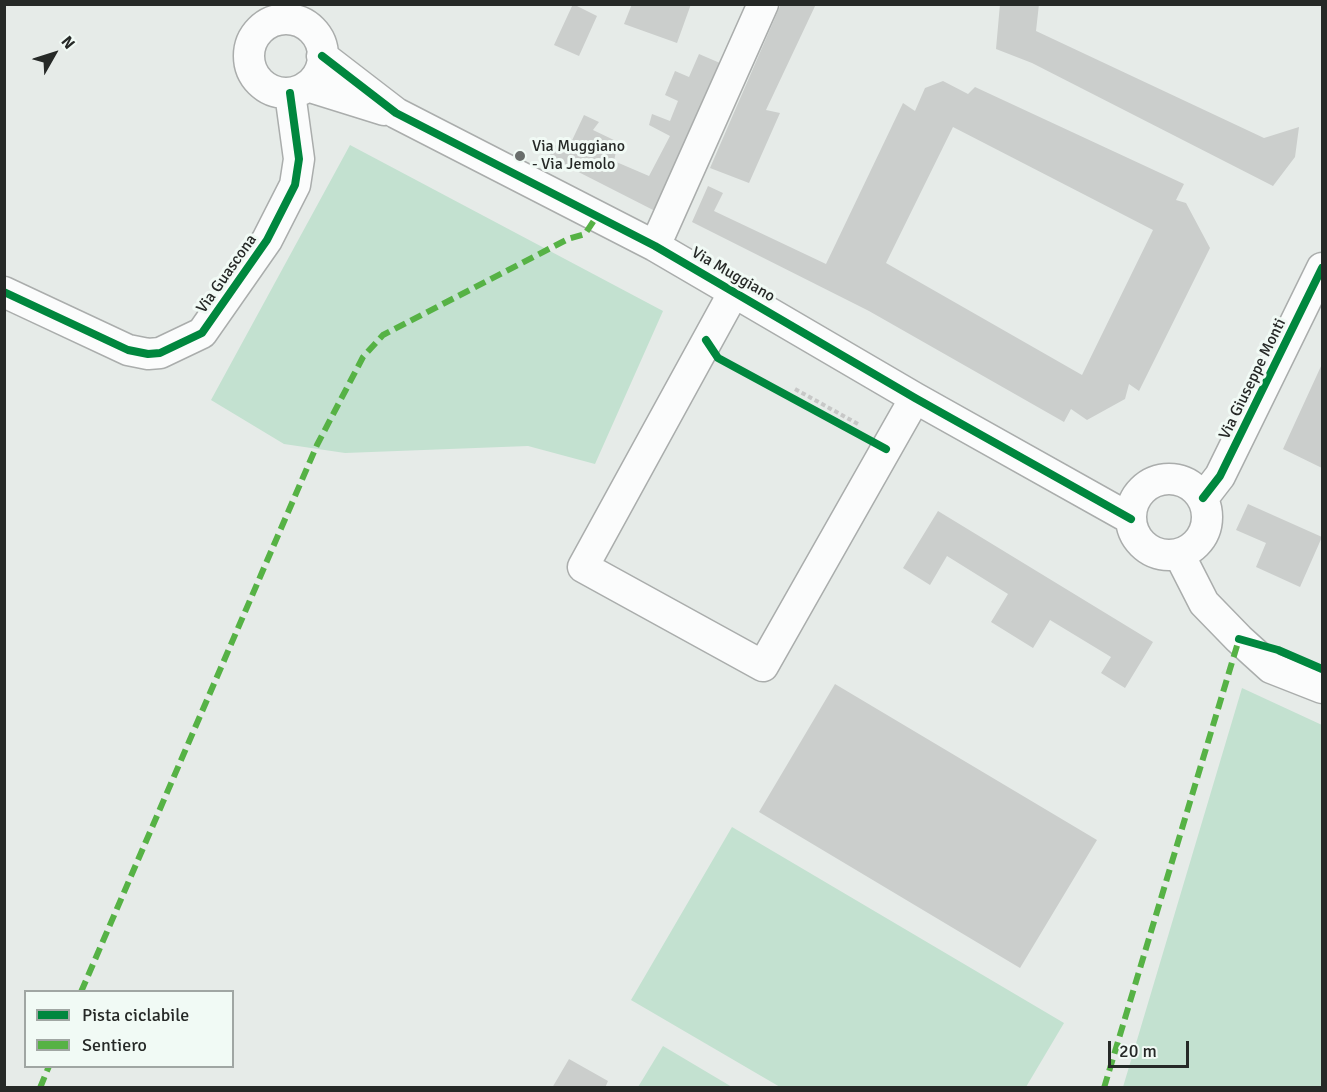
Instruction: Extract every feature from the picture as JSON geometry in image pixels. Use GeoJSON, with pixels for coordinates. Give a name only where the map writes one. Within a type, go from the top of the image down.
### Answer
{"type":"FeatureCollection","features":[{"type":"Feature","properties":{"kind":"street"},"geometry":{"type":"LineString","coordinates":[[656,246],[763,4]]}},
{"type":"Feature","properties":{"kind":"street"},"geometry":{"type":"LineString","coordinates":[[300,14],[320,43],[322,56],[318,75],[298,89],[276,92],[264,86],[254,76],[249,59],[250,45],[257,33],[267,24],[300,14]]}},
{"type":"Feature","properties":{"kind":"street","name":"Via Muggiano"},"geometry":{"type":"LineString","coordinates":[[322,56],[396,113],[656,246],[735,290],[915,398],[1131,519]]}},
{"type":"Feature","properties":{"kind":"street","name":"Via Muggiano"},"geometry":{"type":"LineString","coordinates":[[298,89],[396,113]]}},
{"type":"Feature","properties":{"kind":"street","name":"Via Guascona"},"geometry":{"type":"LineString","coordinates":[[4,292],[128,350],[148,354],[160,352],[202,333],[267,240],[295,185],[299,159],[298,89]]}},
{"type":"Feature","properties":{"kind":"street","name":"Via Giuseppe Monti"},"geometry":{"type":"LineString","coordinates":[[1203,498],[1220,476],[1323,268]]}},
{"type":"Feature","properties":{"kind":"street"},"geometry":{"type":"LineString","coordinates":[[735,290],[583,567],[763,666],[915,398]]}},
{"type":"Feature","properties":{"kind":"street"},"geometry":{"type":"LineString","coordinates":[[1173,479],[1187,483],[1203,498],[1208,513],[1205,532],[1194,547],[1179,554],[1160,554],[1147,548],[1135,534],[1131,519],[1133,506],[1140,493],[1159,480],[1173,479]]}},
{"type":"Feature","properties":{"kind":"street"},"geometry":{"type":"LineString","coordinates":[[1179,554],[1204,603],[1239,639],[1271,668],[1323,688]]}},
{"type":"Feature","properties":{"kind":"street"},"geometry":{"type":"LineString","coordinates":[[1239,639],[1278,650],[1323,669]]}},
{"type":"Feature","properties":{"kind":"path"},"geometry":{"type":"LineString","coordinates":[[793,393],[886,448]]}},
{"type":"Feature","properties":{"kind":"path"},"geometry":{"type":"LineString","coordinates":[[793,393],[858,424]]}},
{"type":"Feature","properties":{"kind":"green space"},"geometry":{"type":"Polygon","coordinates":[[[350,145],[663,311],[595,464],[528,446],[345,453],[284,444],[211,400],[350,145]]]}},
{"type":"Feature","properties":{"kind":"green space"},"geometry":{"type":"Polygon","coordinates":[[[1242,688],[1322,725],[1322,1087],[1123,1087],[1242,688]]]}},
{"type":"Feature","properties":{"kind":"green space"},"geometry":{"type":"Polygon","coordinates":[[[732,827],[1064,1023],[1026,1087],[780,1087],[631,1000],[732,827]]]}},
{"type":"Feature","properties":{"kind":"green space"},"geometry":{"type":"Polygon","coordinates":[[[663,1046],[732,1087],[638,1087],[663,1046]]]}},
{"type":"Feature","properties":{"kind":"building"},"geometry":{"type":"Polygon","coordinates":[[[573,4],[597,16],[579,56],[554,45],[573,4]]]}},
{"type":"Feature","properties":{"kind":"building"},"geometry":{"type":"Polygon","coordinates":[[[632,4],[691,4],[677,43],[624,24],[632,4]]]}},
{"type":"Feature","properties":{"kind":"building"},"geometry":{"type":"Polygon","coordinates":[[[781,4],[816,4],[766,110],[780,113],[749,183],[710,168],[781,4]]]}},
{"type":"Feature","properties":{"kind":"building"},"geometry":{"type":"Polygon","coordinates":[[[1000,4],[1039,4],[1036,31],[1264,138],[1299,127],[1295,157],[1273,186],[1032,63],[996,49],[1000,4]]]}},
{"type":"Feature","properties":{"kind":"building"},"geometry":{"type":"Polygon","coordinates":[[[699,54],[720,63],[659,213],[549,157],[555,145],[567,151],[584,115],[599,122],[593,130],[618,142],[614,161],[649,176],[670,136],[649,125],[652,114],[670,121],[678,101],[665,95],[675,71],[689,77],[699,54]]]}},
{"type":"Feature","properties":{"kind":"building"},"geometry":{"type":"Polygon","coordinates":[[[943,81],[968,94],[975,87],[1184,184],[1176,200],[1186,203],[1210,248],[1139,391],[1129,384],[1125,399],[1087,420],[1071,409],[1064,422],[869,311],[692,222],[708,186],[723,193],[714,211],[826,264],[903,103],[915,111],[925,88],[943,81]],[[953,127],[886,263],[1082,375],[1153,230],[953,127]]]}},
{"type":"Feature","properties":{"kind":"building"},"geometry":{"type":"Polygon","coordinates":[[[1322,364],[1322,468],[1283,449],[1322,364]]]}},
{"type":"Feature","properties":{"kind":"building"},"geometry":{"type":"Polygon","coordinates":[[[1248,504],[1322,537],[1300,587],[1256,567],[1266,543],[1236,530],[1248,504]]]}},
{"type":"Feature","properties":{"kind":"building"},"geometry":{"type":"Polygon","coordinates":[[[938,511],[1153,642],[1125,688],[1101,673],[1111,657],[1050,620],[1033,648],[991,622],[1008,594],[947,556],[930,585],[903,568],[938,511]]]}},
{"type":"Feature","properties":{"kind":"building"},"geometry":{"type":"Polygon","coordinates":[[[835,684],[1097,840],[1020,968],[759,812],[835,684]]]}},
{"type":"Feature","properties":{"kind":"building"},"geometry":{"type":"Polygon","coordinates":[[[569,1059],[608,1081],[605,1088],[552,1088],[569,1059]]]}},
{"type":"Feature","properties":{"kind":"marked path"},"geometry":{"type":"LineString","coordinates":[[82,990],[317,445],[363,357],[383,335],[568,239],[585,234],[597,216]]}},
{"type":"Feature","properties":{"kind":"marked path"},"geometry":{"type":"LineString","coordinates":[[1104,1088],[1239,639]]}},
{"type":"Feature","properties":{"kind":"marked path"},"geometry":{"type":"LineString","coordinates":[[40,1088],[48,1068]]}},
{"type":"Feature","properties":{"kind":"cycle path"},"geometry":{"type":"LineString","coordinates":[[322,56],[396,113],[655,246],[915,398],[1131,519]]}},
{"type":"Feature","properties":{"kind":"cycle path"},"geometry":{"type":"LineString","coordinates":[[4,292],[128,350],[148,354],[160,353],[202,333],[267,240],[295,185],[299,159],[290,93]]}},
{"type":"Feature","properties":{"kind":"cycle path"},"geometry":{"type":"LineString","coordinates":[[1203,498],[1220,476],[1322,268]]}},
{"type":"Feature","properties":{"kind":"cycle path"},"geometry":{"type":"LineString","coordinates":[[706,340],[718,358],[886,449]]}},
{"type":"Feature","properties":{"kind":"cycle path"},"geometry":{"type":"LineString","coordinates":[[1239,639],[1278,650],[1322,669]]}},
{"type":"Feature","properties":{"kind":"place","name":"Via Muggiano - Via Jemolo"},"geometry":{"type":"Point","coordinates":[520,156]}}]}
